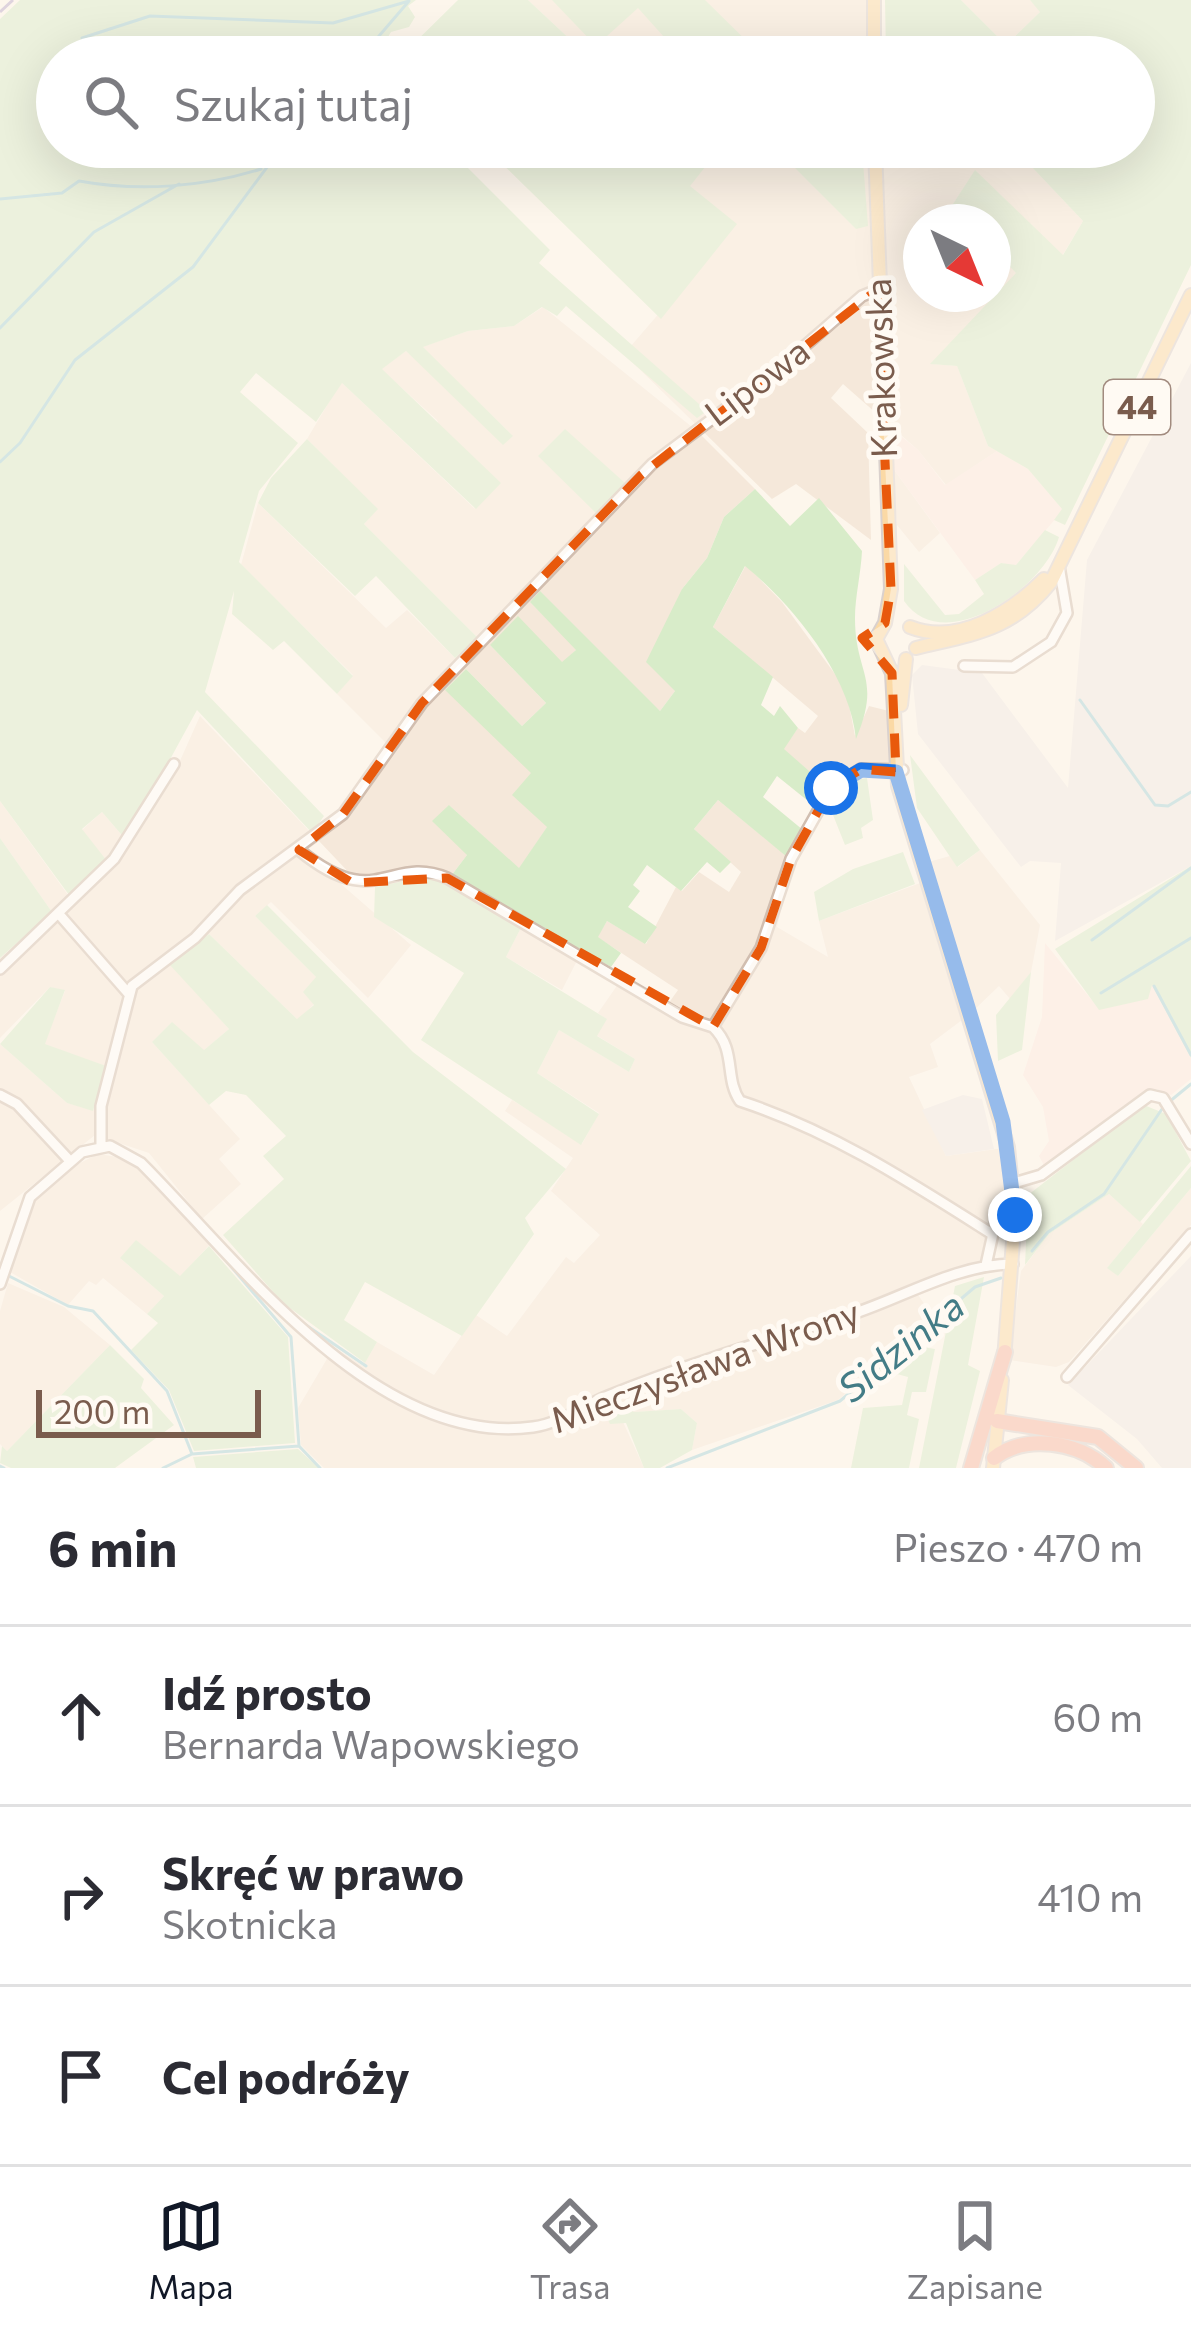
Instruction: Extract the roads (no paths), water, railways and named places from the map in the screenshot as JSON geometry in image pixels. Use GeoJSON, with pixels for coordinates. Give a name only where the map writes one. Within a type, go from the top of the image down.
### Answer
{"type":"FeatureCollection","features":[{"type":"Feature","properties":{"kind":"highway"},"geometry":{"type":"LineString","coordinates":[[970,1468],[1004,1352]]}},
{"type":"Feature","properties":{"kind":"highway"},"geometry":{"type":"LineString","coordinates":[[998,1421],[1090,1435],[1114,1446],[1136,1468]]}},
{"type":"Feature","properties":{"kind":"highway"},"geometry":{"type":"LineString","coordinates":[[994,1463],[1016,1444],[1046,1445],[1081,1450],[1106,1468]]}},
{"type":"Feature","properties":{"kind":"main road"},"geometry":{"type":"LineString","coordinates":[[874,0],[874,36]]}},
{"type":"Feature","properties":{"kind":"main road","name":"Krakowska"},"geometry":{"type":"LineString","coordinates":[[875,168],[891,590],[886,623],[876,639],[887,658]]}},
{"type":"Feature","properties":{"kind":"main road","name":"44"},"geometry":{"type":"LineString","coordinates":[[887,658],[1002,627],[1046,588],[1191,295]]}},
{"type":"Feature","properties":{"kind":"main road","name":"44"},"geometry":{"type":"LineString","coordinates":[[886,623],[929,632],[981,624],[1023,599],[1060,564]]}},
{"type":"Feature","properties":{"kind":"main road","name":"Krakowska"},"geometry":{"type":"LineString","coordinates":[[891,590],[907,625],[911,654]]}},
{"type":"Feature","properties":{"kind":"main road"},"geometry":{"type":"LineString","coordinates":[[898,722],[911,654]]}},
{"type":"Feature","properties":{"kind":"main road"},"geometry":{"type":"LineString","coordinates":[[887,658],[903,796],[1000,1110],[1013,1183],[1012,1264],[994,1463]]}},
{"type":"Feature","properties":{"kind":"street","name":"Lipowa"},"geometry":{"type":"LineString","coordinates":[[128,993],[148,970],[195,938],[240,890],[299,850],[354,802],[407,723],[640,475],[776,371],[862,296],[878,290]]}},
{"type":"Feature","properties":{"kind":"street"},"geometry":{"type":"LineString","coordinates":[[964,666],[1013,667],[1051,643],[1065,621],[1060,564]]}},
{"type":"Feature","properties":{"kind":"street"},"geometry":{"type":"LineString","coordinates":[[1046,588],[1065,594]]}},
{"type":"Feature","properties":{"kind":"street"},"geometry":{"type":"LineString","coordinates":[[0,969],[125,846],[174,764]]}},
{"type":"Feature","properties":{"kind":"street"},"geometry":{"type":"LineString","coordinates":[[713,1027],[761,948],[791,860],[831,788],[861,770],[900,771]]}},
{"type":"Feature","properties":{"kind":"street"},"geometry":{"type":"LineString","coordinates":[[299,850],[352,883],[432,872],[447,878],[682,1017],[713,1027],[730,1049],[734,1095],[863,1153],[992,1234]]}},
{"type":"Feature","properties":{"kind":"street"},"geometry":{"type":"LineString","coordinates":[[0,1284],[30,1197],[70,1161],[101,1145],[101,1106],[128,993],[58,913]]}},
{"type":"Feature","properties":{"kind":"street"},"geometry":{"type":"LineString","coordinates":[[0,1095],[17,1104],[70,1161]]}},
{"type":"Feature","properties":{"kind":"street"},"geometry":{"type":"LineString","coordinates":[[1013,1183],[1047,1172],[1141,1099],[1167,1103],[1191,1144]]}},
{"type":"Feature","properties":{"kind":"street","name":"Mieczysława Wrony"},"geometry":{"type":"LineString","coordinates":[[101,1145],[141,1163],[294,1326],[405,1402],[475,1426],[548,1424],[754,1341],[841,1318],[986,1265],[1012,1264]]}},
{"type":"Feature","properties":{"kind":"street"},"geometry":{"type":"LineString","coordinates":[[986,1265],[1000,1216],[1015,1215]]}},
{"type":"Feature","properties":{"kind":"street"},"geometry":{"type":"LineString","coordinates":[[0,1234],[14,1236]]}},
{"type":"Feature","properties":{"kind":"street"},"geometry":{"type":"LineString","coordinates":[[1067,1377],[1191,1234]]}},
{"type":"Feature","properties":{"kind":"waterway"},"geometry":{"type":"LineString","coordinates":[[88,36],[150,16],[333,23],[409,1]]}},
{"type":"Feature","properties":{"kind":"waterway"},"geometry":{"type":"LineString","coordinates":[[379,36],[409,1]]}},
{"type":"Feature","properties":{"kind":"waterway"},"geometry":{"type":"LineString","coordinates":[[0,462],[20,443],[75,360],[193,267],[266,168]]}},
{"type":"Feature","properties":{"kind":"waterway"},"geometry":{"type":"LineString","coordinates":[[0,199],[62,193],[79,181],[171,186],[261,169]]}},
{"type":"Feature","properties":{"kind":"waterway"},"geometry":{"type":"LineString","coordinates":[[0,328],[94,232],[179,184]]}},
{"type":"Feature","properties":{"kind":"waterway"},"geometry":{"type":"LineString","coordinates":[[1080,700],[1155,805],[1168,806],[1191,792]]}},
{"type":"Feature","properties":{"kind":"waterway"},"geometry":{"type":"LineString","coordinates":[[1092,940],[1191,868]]}},
{"type":"Feature","properties":{"kind":"waterway"},"geometry":{"type":"LineString","coordinates":[[1101,993],[1191,938]]}},
{"type":"Feature","properties":{"kind":"waterway"},"geometry":{"type":"LineString","coordinates":[[1154,986],[1191,1055]]}},
{"type":"Feature","properties":{"kind":"waterway","name":"Sidzinka"},"geometry":{"type":"LineString","coordinates":[[1169,1102],[1191,1084]]}},
{"type":"Feature","properties":{"kind":"waterway","name":"Sidzinka"},"geometry":{"type":"LineString","coordinates":[[1032,1251],[1048,1232],[1104,1194],[1162,1109]]}},
{"type":"Feature","properties":{"kind":"waterway"},"geometry":{"type":"LineString","coordinates":[[217,1250],[291,1337],[299,1446]]}},
{"type":"Feature","properties":{"kind":"waterway"},"geometry":{"type":"LineString","coordinates":[[9,1276],[68,1306],[93,1311],[167,1391],[192,1454]]}},
{"type":"Feature","properties":{"kind":"waterway","name":"Sidzinka"},"geometry":{"type":"LineString","coordinates":[[667,1468],[840,1401],[975,1287],[1001,1278]]}},
{"type":"Feature","properties":{"kind":"waterway"},"geometry":{"type":"LineString","coordinates":[[303,1323],[366,1366]]}},
{"type":"Feature","properties":{"kind":"waterway"},"geometry":{"type":"LineString","coordinates":[[163,1468],[192,1454],[299,1446],[320,1468]]}},
{"type":"Feature","properties":{"kind":"waterway"},"geometry":{"type":"LineString","coordinates":[[0,1466],[4,1468]]}},
{"type":"Feature","properties":{"kind":"railway"},"geometry":{"type":"LineString","coordinates":[[0,12],[13,0]]}}]}
